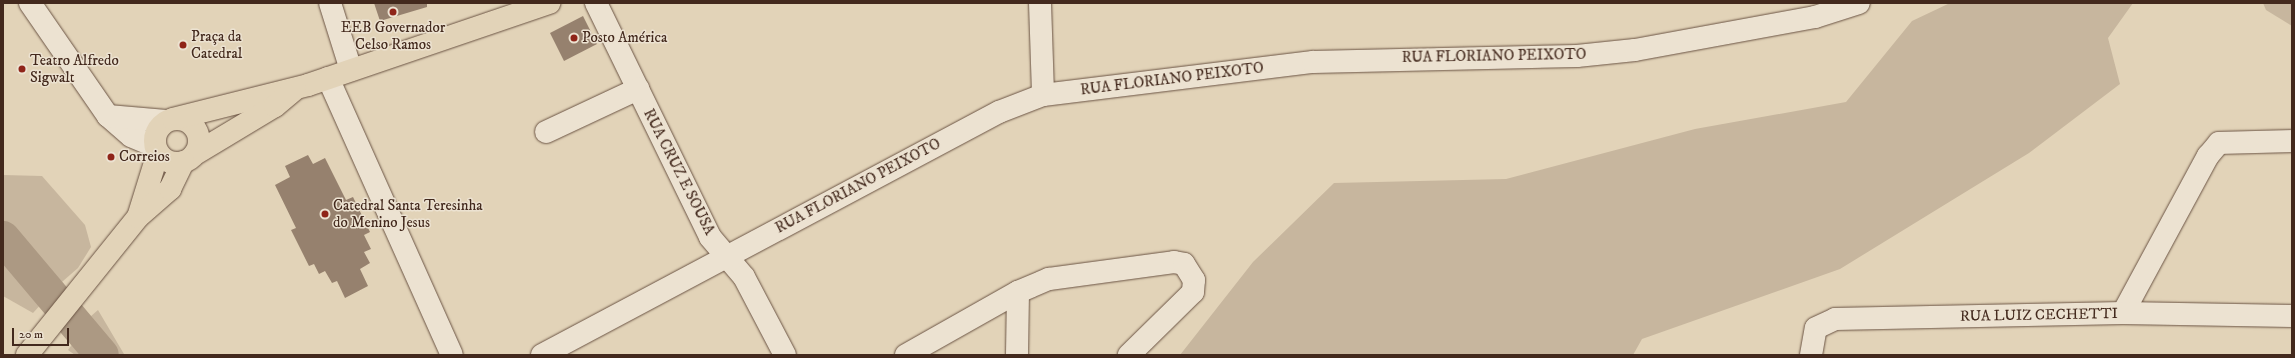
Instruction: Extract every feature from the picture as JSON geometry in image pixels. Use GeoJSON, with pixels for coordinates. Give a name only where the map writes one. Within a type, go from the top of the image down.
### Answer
{"type":"FeatureCollection","features":[{"type":"Feature","properties":{"kind":"main road"},"geometry":{"type":"LineString","coordinates":[[138,217],[156,150],[156,132],[169,120],[296,88],[548,3]]}},
{"type":"Feature","properties":{"kind":"main road"},"geometry":{"type":"LineString","coordinates":[[156,150],[169,162],[189,158],[275,106],[296,88]]}},
{"type":"Feature","properties":{"kind":"main road"},"geometry":{"type":"LineString","coordinates":[[28,355],[91,273],[138,217],[170,189],[189,158],[197,132],[187,121],[169,120]]}},
{"type":"Feature","properties":{"kind":"street"},"geometry":{"type":"LineString","coordinates":[[30,3],[108,116],[131,136],[156,150]]}},
{"type":"Feature","properties":{"kind":"street"},"geometry":{"type":"LineString","coordinates":[[330,3],[351,70]]}},
{"type":"Feature","properties":{"kind":"street","name":"RUA CRUZ E SOUSA"},"geometry":{"type":"LineString","coordinates":[[596,3],[710,237],[728,255],[744,277],[785,355]]}},
{"type":"Feature","properties":{"kind":"street"},"geometry":{"type":"LineString","coordinates":[[1040,3],[1043,95]]}},
{"type":"Feature","properties":{"kind":"street","name":"RUA FLORIANO PEIXOTO"},"geometry":{"type":"LineString","coordinates":[[542,355],[999,112],[1043,95],[1313,62],[1577,56],[1635,50],[1815,17],[1859,3]]}},
{"type":"Feature","properties":{"kind":"street"},"geometry":{"type":"LineString","coordinates":[[328,78],[452,355]]}},
{"type":"Feature","properties":{"kind":"street"},"geometry":{"type":"LineString","coordinates":[[546,132],[638,88]]}},
{"type":"Feature","properties":{"kind":"street"},"geometry":{"type":"LineString","coordinates":[[108,116],[169,120]]}},
{"type":"Feature","properties":{"kind":"street"},"geometry":{"type":"LineString","coordinates":[[2123,313],[2208,156],[2219,143],[2292,141]]}},
{"type":"Feature","properties":{"kind":"street"},"geometry":{"type":"LineString","coordinates":[[906,355],[1018,292],[1049,279],[1174,262],[1184,264],[1194,280],[1193,292],[1129,355]]}},
{"type":"Feature","properties":{"kind":"street"},"geometry":{"type":"LineString","coordinates":[[1017,355],[1018,292]]}},
{"type":"Feature","properties":{"kind":"street","name":"RUA LUIZ CECHETTI"},"geometry":{"type":"LineString","coordinates":[[1811,355],[1816,328],[1835,319],[2123,313],[2292,316]]}},
{"type":"Feature","properties":{"kind":"shaded area"},"geometry":{"type":"Polygon","coordinates":[[[1950,3],[2133,3],[2108,38],[2120,84],[2029,153],[1840,269],[1642,339],[1633,355],[1180,355],[1253,262],[1334,183],[1506,179],[1695,129],[1846,102],[1912,21],[1950,3]]]}},
{"type":"Feature","properties":{"kind":"shaded area"},"geometry":{"type":"Polygon","coordinates":[[[2263,3],[2292,3],[2292,26],[2266,10],[2263,3]]]}},
{"type":"Feature","properties":{"kind":"shaded area"},"geometry":{"type":"Polygon","coordinates":[[[3,175],[42,176],[85,225],[91,247],[78,268],[55,288],[3,228],[3,175]]]}},
{"type":"Feature","properties":{"kind":"shaded area"},"geometry":{"type":"Polygon","coordinates":[[[3,254],[44,301],[33,313],[3,296],[3,254]]]}},
{"type":"Feature","properties":{"kind":"shaded area"},"geometry":{"type":"Polygon","coordinates":[[[98,310],[125,355],[113,355],[83,323],[98,310]]]}},
{"type":"Feature","properties":{"kind":"shaded area"},"geometry":{"type":"Polygon","coordinates":[[[79,335],[96,355],[75,355],[68,350],[79,335]]]}},
{"type":"Feature","properties":{"kind":"building","name":"EEB Governador Celso Ramos"},"geometry":{"type":"Polygon","coordinates":[[[374,3],[427,3],[427,7],[380,21],[374,3]]]}},
{"type":"Feature","properties":{"kind":"building","name":"Posto América"},"geometry":{"type":"Polygon","coordinates":[[[583,16],[597,44],[564,61],[550,33],[583,16]]]}},
{"type":"Feature","properties":{"kind":"building","name":"Catedral Santa Teresinha do Menino Jesus"},"geometry":{"type":"Polygon","coordinates":[[[308,155],[313,164],[325,158],[346,200],[353,197],[370,232],[364,235],[371,249],[364,252],[370,263],[360,269],[368,286],[345,298],[337,281],[332,283],[325,271],[319,274],[314,264],[309,266],[291,230],[296,228],[275,185],[290,177],[285,166],[308,155]]]}},
{"type":"Feature","properties":{"kind":"waterway"},"geometry":{"type":"LineString","coordinates":[[3,238],[102,355]]}},
{"type":"Feature","properties":{"kind":"place","name":"EEB Governador Celso Ramos"},"geometry":{"type":"Point","coordinates":[393,12]}},
{"type":"Feature","properties":{"kind":"place","name":"Posto América"},"geometry":{"type":"Point","coordinates":[574,38]}},
{"type":"Feature","properties":{"kind":"place","name":"Praça da Catedral"},"geometry":{"type":"Point","coordinates":[183,45]}},
{"type":"Feature","properties":{"kind":"place","name":"Teatro Alfredo Sigwalt"},"geometry":{"type":"Point","coordinates":[22,69]}},
{"type":"Feature","properties":{"kind":"place","name":"Correios"},"geometry":{"type":"Point","coordinates":[111,157]}},
{"type":"Feature","properties":{"kind":"place","name":"Catedral Santa Teresinha do Menino Jesus"},"geometry":{"type":"Point","coordinates":[325,214]}}]}
